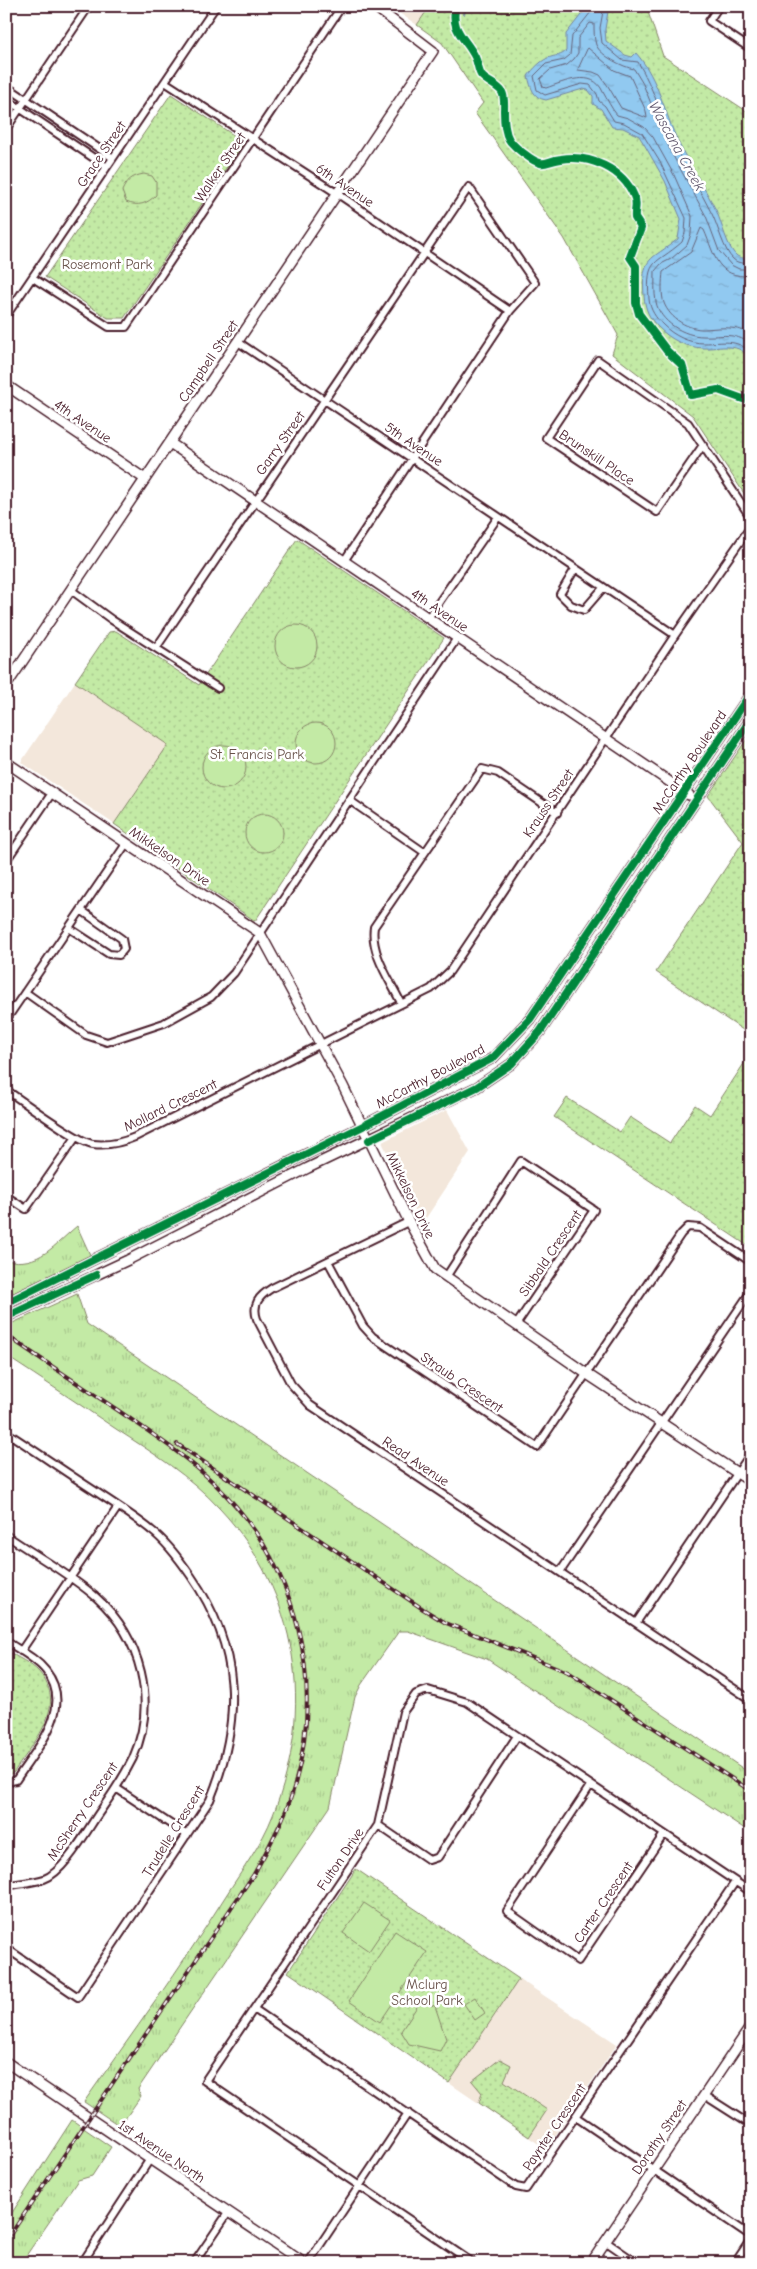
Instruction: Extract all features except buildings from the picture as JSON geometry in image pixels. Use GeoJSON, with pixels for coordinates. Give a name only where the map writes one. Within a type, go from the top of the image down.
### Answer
{"type":"FeatureCollection","features":[{"type":"Feature","properties":{"kind":"street"},"geometry":{"type":"LineString","coordinates":[[6,129],[89,6]]}},
{"type":"Feature","properties":{"kind":"street","name":"Grace Street"},"geometry":{"type":"LineString","coordinates":[[6,316],[216,6]]}},
{"type":"Feature","properties":{"kind":"street","name":"Walker Street"},"geometry":{"type":"LineString","coordinates":[[33,278],[109,327],[126,327],[342,6]]}},
{"type":"Feature","properties":{"kind":"street","name":"Campbell Street"},"geometry":{"type":"LineString","coordinates":[[6,686],[433,51],[374,6]]}},
{"type":"Feature","properties":{"kind":"street"},"geometry":{"type":"LineString","coordinates":[[719,6],[709,21],[751,49]]}},
{"type":"Feature","properties":{"kind":"street","name":"6th Avenue"},"geometry":{"type":"LineString","coordinates":[[165,82],[338,194],[510,311]]}},
{"type":"Feature","properties":{"kind":"street"},"geometry":{"type":"LineString","coordinates":[[6,86],[113,158]]}},
{"type":"Feature","properties":{"kind":"street"},"geometry":{"type":"LineString","coordinates":[[6,99],[107,167]]}},
{"type":"Feature","properties":{"kind":"street","name":"Garry Street"},"geometry":{"type":"LineString","coordinates":[[156,648],[469,186],[535,283],[510,311]]}},
{"type":"Feature","properties":{"kind":"street"},"geometry":{"type":"LineString","coordinates":[[344,561],[510,311]]}},
{"type":"Feature","properties":{"kind":"street","name":"5th Avenue"},"geometry":{"type":"LineString","coordinates":[[238,342],[675,635]]}},
{"type":"Feature","properties":{"kind":"street","name":"Brunskill Place"},"geometry":{"type":"LineString","coordinates":[[703,445],[657,512],[546,438],[598,360],[688,423],[703,445],[751,518]]}},
{"type":"Feature","properties":{"kind":"street","name":"4th Avenue"},"geometry":{"type":"LineString","coordinates":[[6,385],[145,479]]}},
{"type":"Feature","properties":{"kind":"street","name":"4th Avenue"},"geometry":{"type":"LineString","coordinates":[[170,443],[608,738],[696,800]]}},
{"type":"Feature","properties":{"kind":"street"},"geometry":{"type":"LineString","coordinates":[[428,618],[498,517]]}},
{"type":"Feature","properties":{"kind":"street","name":"Krauss Street"},"geometry":{"type":"LineString","coordinates":[[321,1044],[431,989],[450,971],[608,738],[675,635],[751,526]]}},
{"type":"Feature","properties":{"kind":"street"},"geometry":{"type":"LineString","coordinates":[[575,569],[560,594],[571,605],[584,610],[603,588]]}},
{"type":"Feature","properties":{"kind":"street"},"geometry":{"type":"LineString","coordinates":[[71,590],[218,688]]}},
{"type":"Feature","properties":{"kind":"street"},"geometry":{"type":"LineString","coordinates":[[25,992],[86,1036],[107,1042],[164,1023],[211,997],[234,973],[457,638]]}},
{"type":"Feature","properties":{"kind":"street","name":"McCarthy Boulevard"},"geometry":{"type":"LineString","coordinates":[[6,1303],[363,1126],[493,1058],[530,1020],[751,693]]}},
{"type":"Feature","properties":{"kind":"street","name":"McCarthy Boulevard"},"geometry":{"type":"LineString","coordinates":[[6,1318],[136,1256],[477,1087],[511,1064],[540,1032],[751,719]]}},
{"type":"Feature","properties":{"kind":"street","name":"Mikkelson Drive"},"geometry":{"type":"LineString","coordinates":[[6,762],[260,932],[321,1044],[363,1126],[408,1222],[435,1269],[587,1374],[751,1482]]}},
{"type":"Feature","properties":{"kind":"street"},"geometry":{"type":"LineString","coordinates":[[401,1003],[380,962],[372,939],[374,927],[482,770],[498,773],[557,812]]}},
{"type":"Feature","properties":{"kind":"street"},"geometry":{"type":"LineString","coordinates":[[6,861],[52,793]]}},
{"type":"Feature","properties":{"kind":"street"},"geometry":{"type":"LineString","coordinates":[[349,800],[424,852]]}},
{"type":"Feature","properties":{"kind":"street"},"geometry":{"type":"LineString","coordinates":[[6,1020],[126,844]]}},
{"type":"Feature","properties":{"kind":"street"},"geometry":{"type":"LineString","coordinates":[[69,928],[110,954],[119,955],[124,949],[122,939],[81,910]]}},
{"type":"Feature","properties":{"kind":"street","name":"Mollard Crescent"},"geometry":{"type":"LineString","coordinates":[[6,1090],[76,1137],[91,1144],[115,1145],[135,1137],[321,1044]]}},
{"type":"Feature","properties":{"kind":"street"},"geometry":{"type":"LineString","coordinates":[[6,1196],[26,1209],[76,1137]]}},
{"type":"Feature","properties":{"kind":"street","name":"Sibbald Crescent"},"geometry":{"type":"LineString","coordinates":[[446,1277],[522,1161],[594,1210],[516,1325]]}},
{"type":"Feature","properties":{"kind":"street","name":"Read Avenue"},"geometry":{"type":"LineString","coordinates":[[408,1222],[263,1294],[257,1300],[254,1309],[291,1384],[310,1405],[751,1700]]}},
{"type":"Feature","properties":{"kind":"street"},"geometry":{"type":"LineString","coordinates":[[587,1374],[681,1234],[688,1227],[700,1228],[751,1262]]}},
{"type":"Feature","properties":{"kind":"street","name":"Straub Crescent"},"geometry":{"type":"LineString","coordinates":[[328,1261],[362,1326],[373,1337],[537,1447],[587,1374]]}},
{"type":"Feature","properties":{"kind":"street"},"geometry":{"type":"LineString","coordinates":[[560,1572],[751,1291]]}},
{"type":"Feature","properties":{"kind":"street","name":"Trudelle Crescent"},"geometry":{"type":"LineString","coordinates":[[6,1432],[152,1531],[180,1560],[214,1614],[228,1658],[232,1682],[230,1739],[221,1773],[210,1800],[78,1997],[6,1948]]}},
{"type":"Feature","properties":{"kind":"street"},"geometry":{"type":"LineString","coordinates":[[636,1623],[751,1453]]}},
{"type":"Feature","properties":{"kind":"street"},"geometry":{"type":"LineString","coordinates":[[21,1651],[118,1507]]}},
{"type":"Feature","properties":{"kind":"street","name":"McSherry Crescent"},"geometry":{"type":"LineString","coordinates":[[6,1536],[96,1597],[118,1620],[132,1644],[141,1670],[145,1697],[143,1726],[133,1756],[116,1788],[60,1869],[45,1879],[6,1886]]}},
{"type":"Feature","properties":{"kind":"street"},"geometry":{"type":"LineString","coordinates":[[6,1641],[37,1662],[46,1671],[53,1683],[58,1700],[55,1716],[47,1733],[16,1780],[6,1782]]}},
{"type":"Feature","properties":{"kind":"street","name":"Fulton Drive"},"geometry":{"type":"LineString","coordinates":[[473,2263],[205,2081],[378,1826],[403,1712],[416,1694],[428,1690],[467,1702],[751,1892]]}},
{"type":"Feature","properties":{"kind":"street"},"geometry":{"type":"LineString","coordinates":[[378,1826],[429,1860],[438,1857],[517,1736]]}},
{"type":"Feature","properties":{"kind":"street","name":"Carter Crescent"},"geometry":{"type":"LineString","coordinates":[[590,1786],[507,1911],[578,1961],[664,1834]]}},
{"type":"Feature","properties":{"kind":"street"},"geometry":{"type":"LineString","coordinates":[[116,1788],[187,1836]]}},
{"type":"Feature","properties":{"kind":"street","name":"Paynter Crescent"},"geometry":{"type":"LineString","coordinates":[[254,2009],[516,2187],[526,2189],[735,1882]]}},
{"type":"Feature","properties":{"kind":"street","name":"Dorothy Street"},"geometry":{"type":"LineString","coordinates":[[591,2263],[751,2026]]}},
{"type":"Feature","properties":{"kind":"street","name":"1st Avenue North"},"geometry":{"type":"LineString","coordinates":[[6,2062],[304,2263]]}},
{"type":"Feature","properties":{"kind":"street"},"geometry":{"type":"LineString","coordinates":[[704,2095],[751,2125]]}},
{"type":"Feature","properties":{"kind":"street"},"geometry":{"type":"LineString","coordinates":[[308,2263],[408,2113]]}},
{"type":"Feature","properties":{"kind":"street"},"geometry":{"type":"LineString","coordinates":[[576,2117],[654,2169],[751,2238],[735,2263]]}},
{"type":"Feature","properties":{"kind":"street"},"geometry":{"type":"LineString","coordinates":[[82,2263],[150,2159]]}},
{"type":"Feature","properties":{"kind":"street"},"geometry":{"type":"LineString","coordinates":[[194,2263],[228,2213]]}},
{"type":"Feature","properties":{"kind":"street"},"geometry":{"type":"LineString","coordinates":[[605,2241],[637,2263]]}},
{"type":"Feature","properties":{"kind":"shaded area"},"geometry":{"type":"Polygon","coordinates":[[[389,6],[430,6],[417,25],[389,6]]]}},
{"type":"Feature","properties":{"kind":"shaded area"},"geometry":{"type":"Polygon","coordinates":[[[75,682],[168,745],[114,824],[21,762],[75,682]]]}},
{"type":"Feature","properties":{"kind":"shaded area"},"geometry":{"type":"Polygon","coordinates":[[[447,1110],[470,1152],[426,1218],[420,1220],[382,1142],[447,1110]]]}},
{"type":"Feature","properties":{"kind":"shaded area"},"geometry":{"type":"Polygon","coordinates":[[[519,1979],[617,2044],[546,2149],[449,2083],[519,1979]]]}},
{"type":"Feature","properties":{"kind":"green space"},"geometry":{"type":"Polygon","coordinates":[[[430,6],[649,6],[647,9],[663,56],[751,114],[751,131],[747,136],[751,142],[751,504],[693,416],[612,354],[618,335],[564,238],[475,113],[483,103],[442,43],[417,25],[430,6]]]}},
{"type":"Feature","properties":{"kind":"green space","name":"Rosemont Park"},"geometry":{"type":"Polygon","coordinates":[[[171,94],[244,142],[124,318],[108,318],[45,277],[171,94]]]}},
{"type":"Feature","properties":{"kind":"green space"},"geometry":{"type":"Polygon","coordinates":[[[144,174],[152,176],[156,182],[156,195],[142,204],[126,202],[122,191],[126,184],[133,177],[144,174]]]}},
{"type":"Feature","properties":{"kind":"green space","name":"St. Francis Park"},"geometry":{"type":"Polygon","coordinates":[[[297,539],[444,638],[255,921],[114,824],[168,745],[75,682],[109,632],[116,631],[199,685],[297,539]]]}},
{"type":"Feature","properties":{"kind":"green space"},"geometry":{"type":"Polygon","coordinates":[[[300,625],[308,628],[314,634],[317,646],[314,658],[308,664],[292,667],[284,664],[278,658],[275,642],[278,634],[284,628],[300,625]]]}},
{"type":"Feature","properties":{"kind":"green space"},"geometry":{"type":"Polygon","coordinates":[[[320,723],[327,726],[333,732],[336,743],[335,751],[327,760],[320,763],[312,763],[305,760],[297,751],[296,739],[299,732],[308,724],[320,723]]]}},
{"type":"Feature","properties":{"kind":"green space"},"geometry":{"type":"Polygon","coordinates":[[[751,733],[751,1029],[746,1032],[656,972],[743,842],[708,796],[751,733]]]}},
{"type":"Feature","properties":{"kind":"green space"},"geometry":{"type":"Polygon","coordinates":[[[228,745],[240,751],[245,759],[245,775],[240,783],[232,788],[220,789],[208,783],[203,775],[202,763],[208,751],[216,746],[228,745]]]}},
{"type":"Feature","properties":{"kind":"green space"},"geometry":{"type":"Polygon","coordinates":[[[264,814],[271,815],[277,820],[282,826],[282,840],[277,846],[271,851],[264,852],[257,851],[251,846],[246,840],[245,833],[246,826],[251,820],[257,815],[264,814]]]}},
{"type":"Feature","properties":{"kind":"green space"},"geometry":{"type":"Polygon","coordinates":[[[751,1053],[751,1248],[554,1117],[567,1098],[620,1132],[630,1117],[670,1143],[695,1105],[710,1115],[751,1053]]]}},
{"type":"Feature","properties":{"kind":"green space"},"geometry":{"type":"Polygon","coordinates":[[[77,1226],[91,1257],[6,1299],[6,1260],[18,1262],[37,1258],[54,1247],[77,1226]]]}},
{"type":"Feature","properties":{"kind":"green space"},"geometry":{"type":"Polygon","coordinates":[[[77,1294],[87,1324],[751,1774],[751,1833],[487,1659],[408,1631],[399,1631],[361,1685],[355,1697],[330,1807],[138,2089],[141,2096],[120,2126],[84,2102],[191,1949],[263,1836],[273,1815],[286,1775],[294,1734],[296,1694],[292,1654],[283,1615],[268,1577],[247,1542],[220,1509],[171,1466],[6,1356],[6,1326],[77,1294]]]}},
{"type":"Feature","properties":{"kind":"green space"},"geometry":{"type":"Polygon","coordinates":[[[6,1650],[39,1672],[47,1685],[50,1698],[45,1724],[38,1737],[14,1772],[7,1776],[6,1650]]]}},
{"type":"Feature","properties":{"kind":"green space","name":"Mclurg School Park"},"geometry":{"type":"Polygon","coordinates":[[[356,1869],[519,1979],[449,2083],[288,1972],[356,1869]]]}},
{"type":"Feature","properties":{"kind":"green space"},"geometry":{"type":"Polygon","coordinates":[[[364,1903],[390,1920],[369,1951],[343,1933],[364,1903]]]}},
{"type":"Feature","properties":{"kind":"green space"},"geometry":{"type":"Polygon","coordinates":[[[395,1931],[427,1952],[380,2022],[349,2001],[395,1931]]]}},
{"type":"Feature","properties":{"kind":"green space"},"geometry":{"type":"Polygon","coordinates":[[[475,1997],[485,2013],[475,2020],[464,2004],[475,1997]]]}},
{"type":"Feature","properties":{"kind":"green space"},"geometry":{"type":"Polygon","coordinates":[[[420,2002],[435,2006],[446,2039],[440,2051],[409,2044],[401,2031],[420,2002]]]}},
{"type":"Feature","properties":{"kind":"green space"},"geometry":{"type":"Polygon","coordinates":[[[500,2059],[511,2065],[504,2081],[547,2110],[529,2137],[479,2103],[482,2093],[472,2081],[500,2059]]]}},
{"type":"Feature","properties":{"kind":"green space"},"geometry":{"type":"Polygon","coordinates":[[[72,2120],[111,2147],[92,2176],[78,2180],[21,2263],[6,2263],[6,2222],[72,2120]]]}},
{"type":"Feature","properties":{"kind":"water","name":"Wascana Creek"},"geometry":{"type":"Polygon","coordinates":[[[588,6],[609,6],[605,29],[606,41],[625,55],[632,57],[636,53],[644,63],[656,86],[680,146],[716,210],[730,247],[738,256],[751,258],[751,361],[746,354],[735,348],[696,347],[679,342],[668,336],[658,327],[646,309],[643,283],[646,266],[654,256],[678,239],[681,219],[665,181],[639,136],[623,128],[612,127],[601,109],[593,104],[593,96],[588,90],[583,89],[546,100],[535,95],[528,76],[544,60],[561,55],[566,51],[566,34],[588,6]]]}},
{"type":"Feature","properties":{"kind":"waterway"},"geometry":{"type":"LineString","coordinates":[[464,14],[467,6]]}},
{"type":"Feature","properties":{"kind":"railway"},"geometry":{"type":"LineString","coordinates":[[6,1335],[181,1455],[215,1484],[244,1517],[268,1552],[286,1590],[299,1631],[305,1672],[306,1715],[301,1758],[290,1800],[278,1829],[254,1874],[6,2241]]}},
{"type":"Feature","properties":{"kind":"railway"},"geometry":{"type":"LineString","coordinates":[[177,1444],[446,1623],[568,1672],[751,1791]]}},
{"type":"Feature","properties":{"kind":"cycle path"},"geometry":{"type":"LineString","coordinates":[[456,6],[454,15],[457,28],[472,51],[481,75],[498,87],[503,94],[506,134],[512,144],[539,163],[572,158],[594,161],[613,171],[629,186],[636,202],[635,218],[641,228],[630,257],[636,266],[636,303],[639,314],[667,351],[682,365],[691,395],[718,390],[743,399],[751,398]]}},
{"type":"Feature","properties":{"kind":"cycle path"},"geometry":{"type":"LineString","coordinates":[[6,1303],[363,1126],[493,1058],[530,1019],[751,693]]}},
{"type":"Feature","properties":{"kind":"cycle path"},"geometry":{"type":"LineString","coordinates":[[369,1140],[477,1087],[511,1064],[540,1032],[751,719]]}},
{"type":"Feature","properties":{"kind":"cycle path"},"geometry":{"type":"LineString","coordinates":[[6,1317],[96,1275]]}}]}
